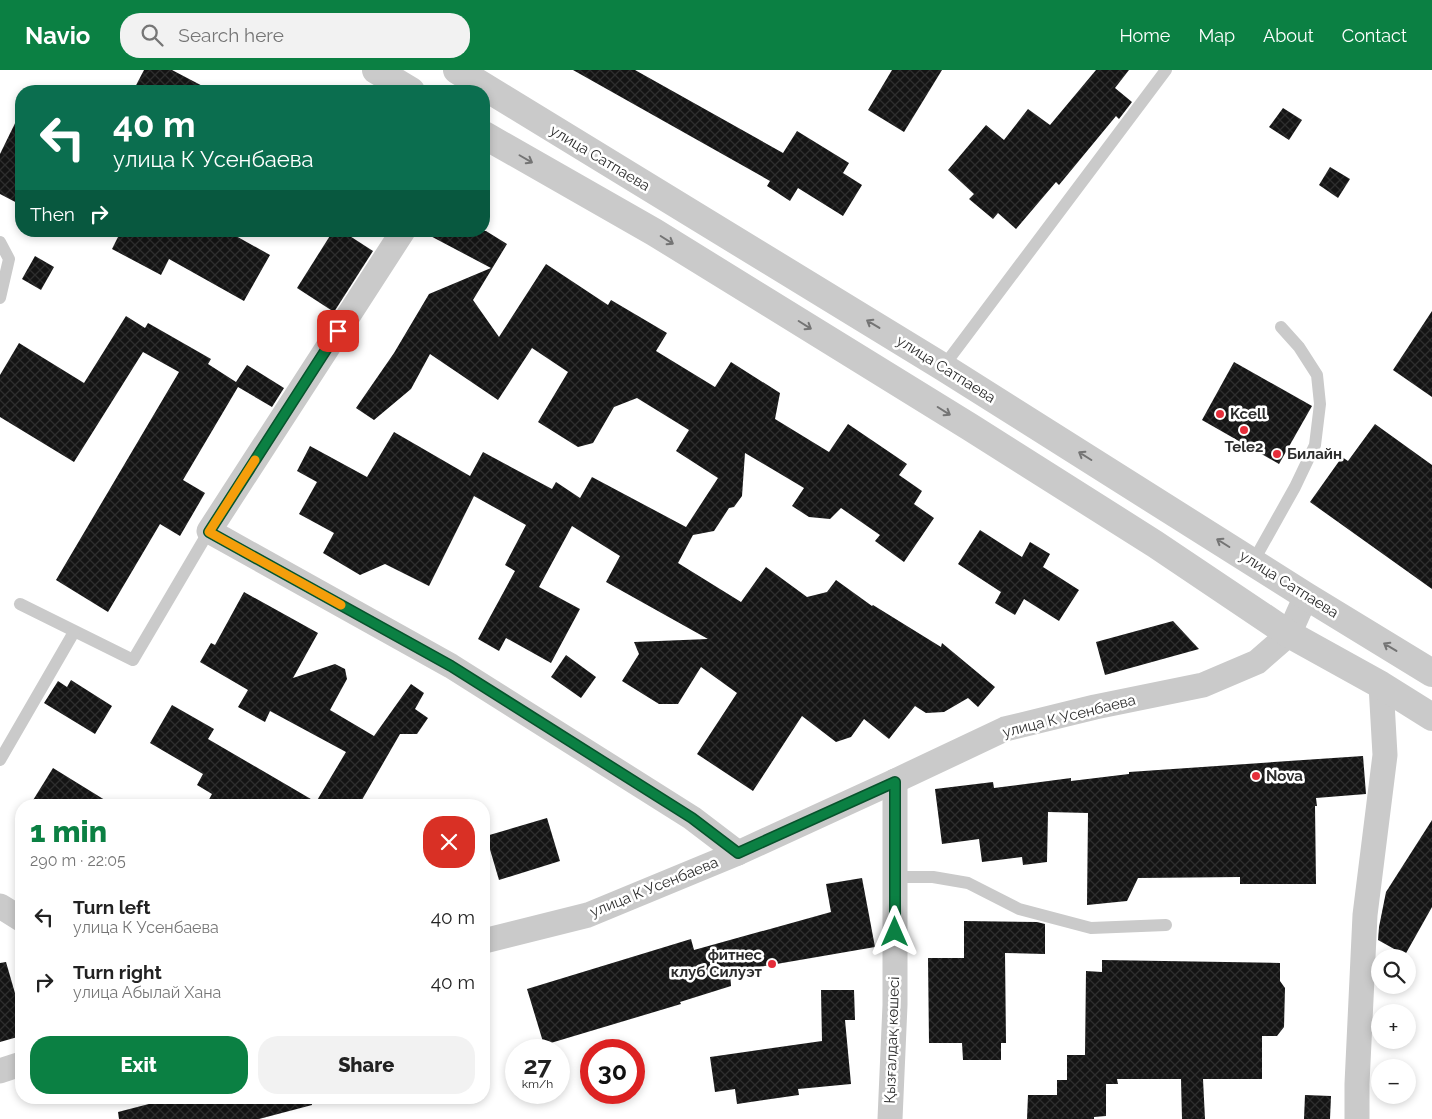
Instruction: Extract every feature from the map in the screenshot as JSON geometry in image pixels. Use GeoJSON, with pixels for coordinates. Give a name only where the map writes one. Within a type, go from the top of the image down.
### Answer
{"type":"FeatureCollection","features":[{"type":"Feature","properties":{"kind":"street"},"geometry":{"type":"LineString","coordinates":[[376,70],[401,85]]}},
{"type":"Feature","properties":{"kind":"street","name":"улица Сатпаева"},"geometry":{"type":"LineString","coordinates":[[457,70],[482,85]]}},
{"type":"Feature","properties":{"kind":"street","name":"улица Сатпаева"},"geometry":{"type":"LineString","coordinates":[[490,90],[943,366],[1306,596],[1432,672]]}},
{"type":"Feature","properties":{"kind":"street"},"geometry":{"type":"LineString","coordinates":[[490,138],[654,232],[970,427],[1155,544],[1289,634],[1381,685],[1432,717]]}},
{"type":"Feature","properties":{"kind":"street"},"geometry":{"type":"LineString","coordinates":[[399,237],[209,532],[451,666],[692,818],[738,853]]}},
{"type":"Feature","properties":{"kind":"street"},"geometry":{"type":"LineString","coordinates":[[1289,634],[1306,596]]}},
{"type":"Feature","properties":{"kind":"street","name":"улица К Усенбаева"},"geometry":{"type":"LineString","coordinates":[[490,940],[588,915],[738,853],[895,782],[1004,729],[1095,707],[1203,685],[1257,662],[1289,634]]}},
{"type":"Feature","properties":{"kind":"street"},"geometry":{"type":"LineString","coordinates":[[1357,1119],[1365,915],[1385,755],[1381,685]]}},
{"type":"Feature","properties":{"kind":"street","name":"Қызғалдақ көшесі"},"geometry":{"type":"LineString","coordinates":[[890,1119],[894,1005],[895,782]]}},
{"type":"Feature","properties":{"kind":"street"},"geometry":{"type":"LineString","coordinates":[[0,906],[15,915]]}},
{"type":"Feature","properties":{"kind":"street"},"geometry":{"type":"LineString","coordinates":[[0,1071],[15,1066]]}},
{"type":"Feature","properties":{"kind":"lane"},"geometry":{"type":"LineString","coordinates":[[943,366],[1166,70]]}},
{"type":"Feature","properties":{"kind":"lane"},"geometry":{"type":"LineString","coordinates":[[0,242],[9,258],[0,298]]}},
{"type":"Feature","properties":{"kind":"lane"},"geometry":{"type":"LineString","coordinates":[[1253,562],[1315,444],[1320,404],[1317,375],[1299,347],[1281,326]]}},
{"type":"Feature","properties":{"kind":"lane"},"geometry":{"type":"LineString","coordinates":[[20,604],[133,660],[209,532]]}},
{"type":"Feature","properties":{"kind":"lane"},"geometry":{"type":"LineString","coordinates":[[0,760],[74,632]]}},
{"type":"Feature","properties":{"kind":"lane"},"geometry":{"type":"LineString","coordinates":[[895,877],[933,877],[968,883],[1019,909],[1091,928],[1166,925]]}},
{"type":"Feature","properties":{"kind":"building"},"geometry":{"type":"Polygon","coordinates":[[[144,70],[172,70],[201,85],[136,85],[144,70]]]}},
{"type":"Feature","properties":{"kind":"building"},"geometry":{"type":"Polygon","coordinates":[[[573,70],[635,70],[783,153],[797,131],[849,163],[843,173],[862,185],[843,216],[798,188],[790,201],[767,186],[770,181],[573,70]]]}},
{"type":"Feature","properties":{"kind":"building"},"geometry":{"type":"Polygon","coordinates":[[[892,70],[942,70],[904,132],[868,110],[892,70]]]}},
{"type":"Feature","properties":{"kind":"building"},"geometry":{"type":"Polygon","coordinates":[[[1096,70],[1129,70],[1115,88],[1132,102],[1119,119],[1116,116],[1059,185],[1056,182],[1016,229],[998,213],[993,219],[969,199],[974,194],[948,170],[986,125],[1004,140],[1028,109],[1050,125],[1096,70]]]}},
{"type":"Feature","properties":{"kind":"building"},"geometry":{"type":"Polygon","coordinates":[[[1283,108],[1302,120],[1289,140],[1269,127],[1283,108]]]}},
{"type":"Feature","properties":{"kind":"building"},"geometry":{"type":"Polygon","coordinates":[[[15,123],[15,202],[0,194],[0,154],[15,123]]]}},
{"type":"Feature","properties":{"kind":"building"},"geometry":{"type":"Polygon","coordinates":[[[1330,167],[1350,179],[1338,198],[1319,185],[1330,167]]]}},
{"type":"Feature","properties":{"kind":"building"},"geometry":{"type":"Polygon","coordinates":[[[490,233],[507,244],[473,300],[499,337],[546,264],[608,305],[611,300],[667,333],[656,351],[715,387],[731,362],[780,393],[775,419],[829,452],[848,424],[907,464],[899,475],[922,491],[914,504],[934,518],[904,562],[875,541],[880,535],[841,508],[830,519],[809,517],[792,506],[804,488],[745,453],[742,496],[734,507],[729,508],[714,531],[693,535],[678,563],[741,602],[766,567],[807,597],[827,592],[836,580],[872,606],[941,647],[942,643],[995,687],[978,707],[968,698],[944,712],[926,713],[915,706],[889,739],[864,719],[851,737],[836,742],[802,716],[753,791],[697,754],[737,693],[701,667],[678,704],[659,704],[622,681],[639,654],[634,642],[708,639],[606,582],[620,556],[572,526],[539,587],[580,609],[551,663],[506,638],[499,651],[478,639],[515,571],[505,565],[526,525],[474,496],[429,586],[385,564],[360,575],[323,553],[334,533],[299,514],[317,482],[297,471],[310,446],[367,477],[394,432],[470,476],[483,452],[552,489],[556,482],[580,498],[592,477],[686,527],[718,478],[676,451],[689,430],[637,398],[614,407],[593,443],[578,447],[538,422],[568,372],[532,348],[498,400],[430,354],[411,389],[374,420],[356,408],[394,353],[429,294],[491,268],[432,237],[490,237],[490,233]]]}},
{"type":"Feature","properties":{"kind":"building"},"geometry":{"type":"Polygon","coordinates":[[[118,237],[238,237],[270,255],[244,301],[169,259],[161,275],[112,249],[118,237]]]}},
{"type":"Feature","properties":{"kind":"building"},"geometry":{"type":"Polygon","coordinates":[[[329,237],[351,237],[373,251],[334,312],[297,288],[329,237]]]}},
{"type":"Feature","properties":{"kind":"building"},"geometry":{"type":"Polygon","coordinates":[[[35,256],[54,267],[41,290],[22,279],[35,256]]]}},
{"type":"Feature","properties":{"kind":"building"},"geometry":{"type":"Polygon","coordinates":[[[1432,311],[1432,397],[1393,370],[1432,311]]]}},
{"type":"Feature","properties":{"kind":"building"},"geometry":{"type":"Polygon","coordinates":[[[126,316],[145,328],[148,323],[211,359],[208,364],[236,382],[247,365],[284,388],[272,407],[238,387],[183,480],[205,493],[180,536],[160,524],[108,612],[56,580],[179,372],[143,352],[74,462],[0,417],[0,375],[19,343],[84,383],[126,316]]]}},
{"type":"Feature","properties":{"kind":"building"},"geometry":{"type":"Polygon","coordinates":[[[1234,362],[1312,406],[1279,464],[1202,420],[1234,362]]]}},
{"type":"Feature","properties":{"kind":"building"},"geometry":{"type":"Polygon","coordinates":[[[1375,424],[1432,465],[1432,589],[1310,502],[1342,457],[1348,461],[1375,424]]]}},
{"type":"Feature","properties":{"kind":"building"},"geometry":{"type":"Polygon","coordinates":[[[980,530],[1022,557],[1030,542],[1050,554],[1043,567],[1079,590],[1059,621],[1024,599],[1015,615],[995,603],[1001,592],[958,564],[980,530]]]}},
{"type":"Feature","properties":{"kind":"building"},"geometry":{"type":"Polygon","coordinates":[[[244,592],[318,633],[293,678],[335,664],[345,669],[347,679],[330,710],[374,736],[411,684],[424,693],[415,709],[428,718],[417,734],[400,734],[362,799],[318,799],[346,752],[270,711],[265,722],[238,707],[248,690],[200,662],[211,643],[215,645],[244,592]]]}},
{"type":"Feature","properties":{"kind":"building"},"geometry":{"type":"Polygon","coordinates":[[[1173,621],[1199,649],[1105,675],[1096,642],[1173,621]]]}},
{"type":"Feature","properties":{"kind":"building"},"geometry":{"type":"Polygon","coordinates":[[[566,655],[596,677],[581,698],[551,677],[566,655]]]}},
{"type":"Feature","properties":{"kind":"building"},"geometry":{"type":"Polygon","coordinates":[[[71,680],[112,706],[95,734],[44,703],[58,681],[67,687],[71,680]]]}},
{"type":"Feature","properties":{"kind":"building"},"geometry":{"type":"Polygon","coordinates":[[[172,705],[214,729],[208,739],[311,799],[209,799],[212,794],[197,785],[203,774],[150,743],[172,705]]]}},
{"type":"Feature","properties":{"kind":"building"},"geometry":{"type":"Polygon","coordinates":[[[1363,756],[1366,794],[1316,798],[1316,884],[1240,884],[1240,877],[1138,878],[1127,901],[1087,905],[1088,813],[1048,812],[1047,862],[1023,865],[1022,857],[982,862],[979,839],[942,844],[935,789],[993,782],[994,788],[1071,778],[1071,781],[1129,774],[1129,772],[1363,756]]]}},
{"type":"Feature","properties":{"kind":"building"},"geometry":{"type":"Polygon","coordinates":[[[53,768],[103,799],[34,799],[53,768]]]}},
{"type":"Feature","properties":{"kind":"building"},"geometry":{"type":"Polygon","coordinates":[[[547,818],[560,861],[499,880],[490,850],[490,835],[547,818]]]}},
{"type":"Feature","properties":{"kind":"building"},"geometry":{"type":"Polygon","coordinates":[[[1432,820],[1432,907],[1408,949],[1394,949],[1378,940],[1386,892],[1432,820]]]}},
{"type":"Feature","properties":{"kind":"building"},"geometry":{"type":"Polygon","coordinates":[[[862,878],[875,947],[730,972],[731,986],[680,1002],[681,1004],[564,1039],[542,1039],[527,989],[691,939],[694,950],[831,912],[826,884],[862,878]]]}},
{"type":"Feature","properties":{"kind":"building"},"geometry":{"type":"Polygon","coordinates":[[[964,921],[1037,922],[1045,924],[1045,954],[1005,953],[1006,1043],[1001,1043],[1001,1060],[963,1060],[962,1043],[929,1043],[928,958],[964,958],[964,921]]]}},
{"type":"Feature","properties":{"kind":"building"},"geometry":{"type":"Polygon","coordinates":[[[1102,960],[1280,963],[1280,981],[1285,988],[1284,1027],[1277,1036],[1262,1036],[1262,1079],[1203,1079],[1205,1119],[1182,1119],[1181,1079],[1117,1079],[1118,1084],[1106,1084],[1106,1116],[1094,1117],[1094,1119],[1027,1119],[1028,1095],[1057,1095],[1057,1080],[1067,1080],[1067,1055],[1085,1055],[1086,971],[1102,972],[1102,960]]]}},
{"type":"Feature","properties":{"kind":"building"},"geometry":{"type":"Polygon","coordinates":[[[6,962],[15,993],[15,1038],[0,1042],[0,963],[6,962]]]}},
{"type":"Feature","properties":{"kind":"building"},"geometry":{"type":"Polygon","coordinates":[[[821,990],[854,990],[855,1020],[845,1020],[851,1084],[798,1089],[799,1095],[737,1104],[735,1089],[715,1092],[710,1057],[822,1041],[821,990]]]}},
{"type":"Feature","properties":{"kind":"building"},"geometry":{"type":"Polygon","coordinates":[[[1305,1095],[1331,1096],[1330,1119],[1304,1119],[1305,1095]]]}},
{"type":"Feature","properties":{"kind":"building"},"geometry":{"type":"Polygon","coordinates":[[[149,1104],[312,1105],[259,1119],[119,1119],[118,1112],[149,1104]]]}},
{"type":"Feature","properties":{"kind":"slow traffic"},"geometry":{"type":"LineString","coordinates":[[255,460],[209,532],[341,605]]}},
{"type":"Feature","properties":{"kind":"place","name":"Kcell"},"geometry":{"type":"Point","coordinates":[1220,414]}},
{"type":"Feature","properties":{"kind":"place","name":"Tele2"},"geometry":{"type":"Point","coordinates":[1244,430]}},
{"type":"Feature","properties":{"kind":"place","name":"Билайн"},"geometry":{"type":"Point","coordinates":[1277,454]}},
{"type":"Feature","properties":{"kind":"place","name":"Nova"},"geometry":{"type":"Point","coordinates":[1256,776]}},
{"type":"Feature","properties":{"kind":"place","name":"фитнес клуб Силуэт"},"geometry":{"type":"Point","coordinates":[772,964]}},
{"type":"Feature","properties":{"kind":"route"},"geometry":{"type":"LineString","coordinates":[[338,331],[209,532],[451,666],[692,818],[738,853],[895,782],[895,932]]}}]}
